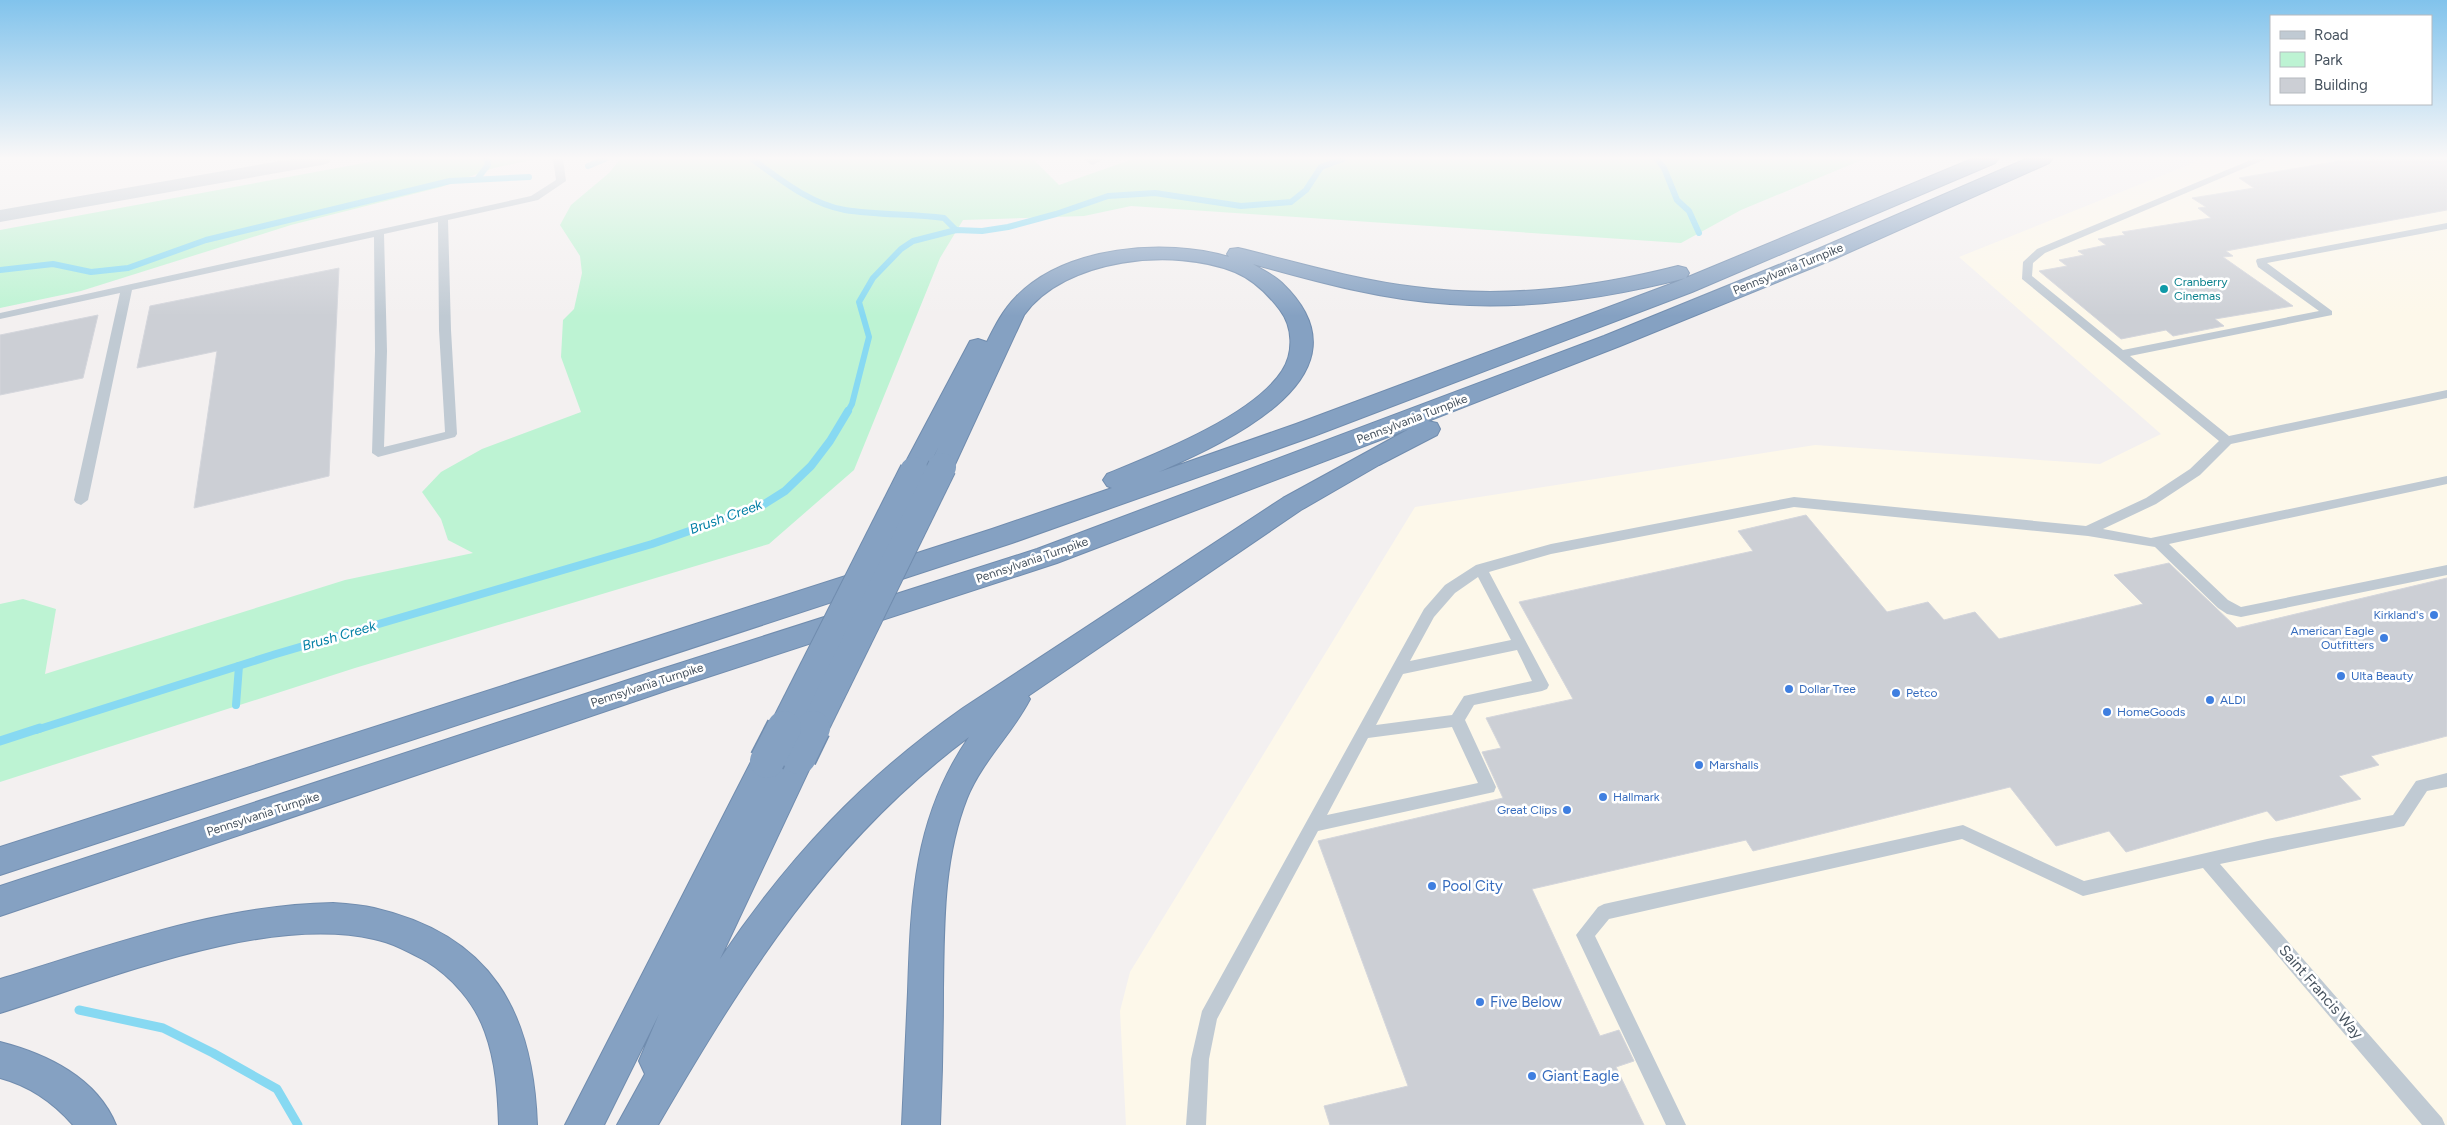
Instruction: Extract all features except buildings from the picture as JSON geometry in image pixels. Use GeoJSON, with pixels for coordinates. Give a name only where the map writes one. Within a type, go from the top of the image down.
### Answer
{"type":"FeatureCollection","features":[{"type":"Feature","properties":{"kind":"highway","name":"Pennsylvania Turnpike"},"geometry":{"type":"LineString","coordinates":[[0,861],[1011,533],[1305,430],[1675,290],[1861,212]]}},
{"type":"Feature","properties":{"kind":"highway","name":"Pennsylvania Turnpike"},"geometry":{"type":"LineString","coordinates":[[0,901],[650,684],[1047,556],[1304,460],[1612,341],[1826,254],[1923,212]]}},
{"type":"Feature","properties":{"kind":"highway"},"geometry":{"type":"LineString","coordinates":[[635,1125],[684,996],[783,759],[914,471],[991,320],[1003,304],[1020,287],[1061,262],[1088,253],[1134,245],[1199,247],[1222,250],[1376,288],[1416,294],[1458,298],[1536,298],[1602,291],[1648,282],[1690,270],[1761,244],[1792,240]]}},
{"type":"Feature","properties":{"kind":"highway"},"geometry":{"type":"LineString","coordinates":[[584,1125],[783,759],[942,467],[1014,313],[1041,286],[1078,268],[1119,256],[1141,253],[1178,254],[1224,261],[1262,278],[1278,291],[1292,307],[1301,324],[1304,341],[1300,360],[1292,376],[1277,393],[1248,414],[1178,452],[1119,479],[1024,514],[873,577]]}},
{"type":"Feature","properties":{"kind":"highway"},"geometry":{"type":"LineString","coordinates":[[635,1125],[690,1035],[772,914],[850,821],[935,745],[1322,485],[1452,417],[1612,341]]}},
{"type":"Feature","properties":{"kind":"highway"},"geometry":{"type":"LineString","coordinates":[[921,1125],[928,916],[933,860],[939,835],[946,810],[968,766],[995,725],[1029,682]]}},
{"type":"Feature","properties":{"kind":"highway"},"geometry":{"type":"LineString","coordinates":[[0,996],[185,939],[255,923],[327,918],[366,922],[402,930],[438,949],[466,969],[486,993],[500,1019],[512,1054],[518,1097],[518,1125]]}},
{"type":"Feature","properties":{"kind":"highway"},"geometry":{"type":"LineString","coordinates":[[0,1060],[22,1065],[45,1076],[85,1108],[97,1125]]}},
{"type":"Feature","properties":{"kind":"street"},"geometry":{"type":"LineString","coordinates":[[0,216],[25,212]]}},
{"type":"Feature","properties":{"kind":"lane"},"geometry":{"type":"LineString","coordinates":[[0,316],[473,212]]}},
{"type":"Feature","properties":{"kind":"lane"},"geometry":{"type":"LineString","coordinates":[[2134,212],[2041,250],[2028,262],[2026,277],[2227,441]]}},
{"type":"Feature","properties":{"kind":"lane"},"geometry":{"type":"LineString","coordinates":[[379,233],[381,351],[378,453],[451,434],[445,330],[443,218]]}},
{"type":"Feature","properties":{"kind":"lane"},"geometry":{"type":"LineString","coordinates":[[2120,354],[2328,313],[2262,265],[2261,261],[2447,226]]}},
{"type":"Feature","properties":{"kind":"lane"},"geometry":{"type":"LineString","coordinates":[[81,500],[127,288]]}},
{"type":"Feature","properties":{"kind":"lane"},"geometry":{"type":"LineString","coordinates":[[2088,531],[2151,501],[2194,472],[2227,441],[2447,394]]}},
{"type":"Feature","properties":{"kind":"lane"},"geometry":{"type":"LineString","coordinates":[[1196,1125],[1200,1059],[1208,1017],[1429,613],[1450,589],[1481,569],[1551,549],[1794,502],[2088,531],[2151,543],[2445,482]]}},
{"type":"Feature","properties":{"kind":"lane"},"geometry":{"type":"LineString","coordinates":[[2158,542],[2223,604],[2232,610],[2241,612],[2447,570]]}},
{"type":"Feature","properties":{"kind":"lane"},"geometry":{"type":"LineString","coordinates":[[1457,720],[1469,700],[1542,685],[1481,569]]}},
{"type":"Feature","properties":{"kind":"lane"},"geometry":{"type":"LineString","coordinates":[[1398,669],[1521,644]]}},
{"type":"Feature","properties":{"kind":"lane"},"geometry":{"type":"LineString","coordinates":[[1363,733],[1457,720]]}},
{"type":"Feature","properties":{"kind":"lane"},"geometry":{"type":"LineString","coordinates":[[1313,825],[1488,787],[1457,720]]}},
{"type":"Feature","properties":{"kind":"lane"},"geometry":{"type":"LineString","coordinates":[[1676,1125],[1585,935],[1604,912],[1963,832],[2083,889],[2206,860],[2398,821],[2422,786],[2447,780]]}},
{"type":"Feature","properties":{"kind":"lane","name":"Saint Francis Way"},"geometry":{"type":"LineString","coordinates":[[2206,860],[2435,1125]]}},
{"type":"Feature","properties":{"kind":"shaded area"},"geometry":{"type":"Polygon","coordinates":[[[2072,212],[2447,212],[2447,1125],[1126,1125],[1120,1011],[1130,972],[1415,507],[1815,445],[2100,464],[2161,434],[1959,257],[2072,212]]]}},
{"type":"Feature","properties":{"kind":"green space"},"geometry":{"type":"Polygon","coordinates":[[[101,212],[344,212],[291,225],[81,291],[0,308],[0,230],[101,212]]]}},
{"type":"Feature","properties":{"kind":"green space"},"geometry":{"type":"Polygon","coordinates":[[[567,212],[1105,212],[1084,216],[963,220],[940,258],[854,470],[769,544],[355,668],[0,782],[0,604],[23,599],[56,609],[45,674],[345,580],[473,553],[448,540],[441,519],[422,492],[441,472],[482,449],[581,412],[561,357],[563,320],[574,309],[582,273],[580,256],[560,225],[567,212]]]}},
{"type":"Feature","properties":{"kind":"green space"},"geometry":{"type":"Polygon","coordinates":[[[1213,212],[1738,212],[1681,243],[1213,212]]]}},
{"type":"Feature","properties":{"kind":"waterway"},"geometry":{"type":"LineString","coordinates":[[0,270],[53,264],[91,272],[128,268],[206,240],[324,212]]}},
{"type":"Feature","properties":{"kind":"waterway"},"geometry":{"type":"LineString","coordinates":[[854,212],[944,218],[956,230]]}},
{"type":"Feature","properties":{"kind":"waterway","name":"Brush Creek"},"geometry":{"type":"LineString","coordinates":[[956,230],[982,231],[1008,227],[1063,212]]}},
{"type":"Feature","properties":{"kind":"waterway"},"geometry":{"type":"LineString","coordinates":[[1689,212],[1699,233]]}},
{"type":"Feature","properties":{"kind":"waterway","name":"Brush Creek"},"geometry":{"type":"LineString","coordinates":[[847,413],[852,404],[869,337],[859,302],[873,278],[901,249],[913,241],[956,230]]}},
{"type":"Feature","properties":{"kind":"waterway","name":"Brush Creek"},"geometry":{"type":"LineString","coordinates":[[36,730],[276,654],[652,544],[761,506],[785,491],[811,466],[830,441],[848,411]]}},
{"type":"Feature","properties":{"kind":"waterway"},"geometry":{"type":"LineString","coordinates":[[236,705],[239,666]]}},
{"type":"Feature","properties":{"kind":"waterway","name":"Brush Creek"},"geometry":{"type":"LineString","coordinates":[[0,741],[40,728]]}},
{"type":"Feature","properties":{"kind":"waterway"},"geometry":{"type":"LineString","coordinates":[[79,1010],[163,1028],[213,1053],[277,1089],[298,1125]]}},
{"type":"Feature","properties":{"kind":"place","name":"Cranberry Cinemas"},"geometry":{"type":"Point","coordinates":[2164,289]}},
{"type":"Feature","properties":{"kind":"place","name":"Kirkland's"},"geometry":{"type":"Point","coordinates":[2434,615]}},
{"type":"Feature","properties":{"kind":"place","name":"American Eagle Outfitters"},"geometry":{"type":"Point","coordinates":[2384,638]}},
{"type":"Feature","properties":{"kind":"place","name":"Ulta Beauty"},"geometry":{"type":"Point","coordinates":[2341,676]}},
{"type":"Feature","properties":{"kind":"place","name":"Dollar Tree"},"geometry":{"type":"Point","coordinates":[1789,689]}},
{"type":"Feature","properties":{"kind":"place","name":"Petco"},"geometry":{"type":"Point","coordinates":[1896,693]}},
{"type":"Feature","properties":{"kind":"place","name":"ALDI"},"geometry":{"type":"Point","coordinates":[2210,700]}},
{"type":"Feature","properties":{"kind":"place","name":"HomeGoods"},"geometry":{"type":"Point","coordinates":[2107,712]}},
{"type":"Feature","properties":{"kind":"place","name":"Marshalls"},"geometry":{"type":"Point","coordinates":[1699,765]}},
{"type":"Feature","properties":{"kind":"place","name":"Hallmark"},"geometry":{"type":"Point","coordinates":[1603,797]}},
{"type":"Feature","properties":{"kind":"place","name":"Great Clips"},"geometry":{"type":"Point","coordinates":[1567,810]}},
{"type":"Feature","properties":{"kind":"place","name":"Pool City"},"geometry":{"type":"Point","coordinates":[1432,886]}},
{"type":"Feature","properties":{"kind":"place","name":"Five Below"},"geometry":{"type":"Point","coordinates":[1480,1002]}},
{"type":"Feature","properties":{"kind":"place","name":"Giant Eagle"},"geometry":{"type":"Point","coordinates":[1532,1076]}}]}
